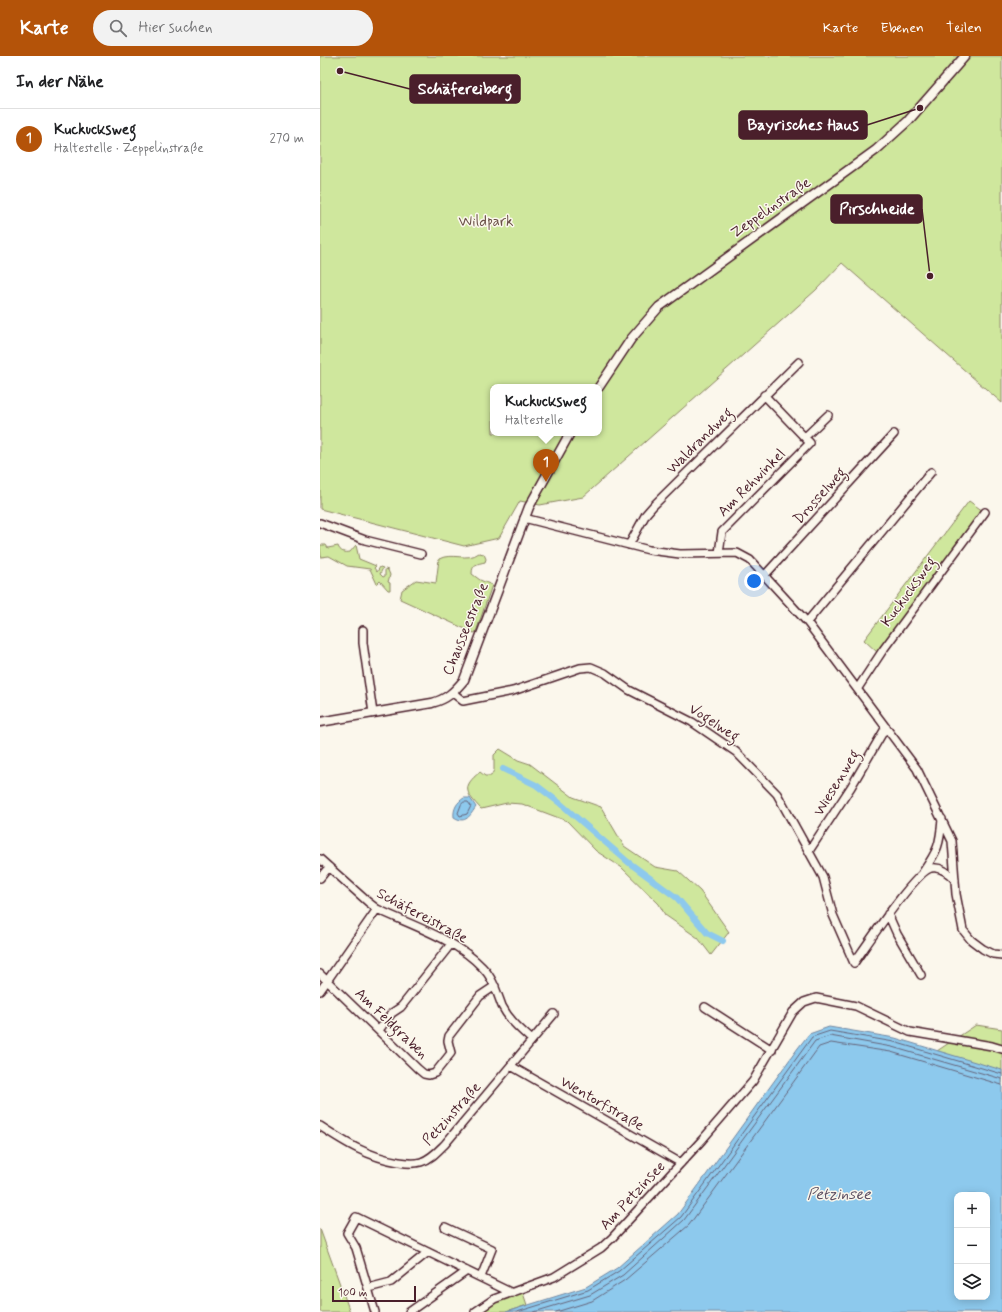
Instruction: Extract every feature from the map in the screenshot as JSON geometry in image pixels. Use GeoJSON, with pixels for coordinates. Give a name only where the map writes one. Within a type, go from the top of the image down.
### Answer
{"type":"FeatureCollection","features":[{"type":"Feature","properties":{"kind":"main road","name":"Zeppelinstraße"},"geometry":{"type":"LineString","coordinates":[[601,384],[630,339],[659,307],[876,150],[908,120],[965,56]]}},
{"type":"Feature","properties":{"kind":"main road"},"geometry":{"type":"LineString","coordinates":[[524,518],[533,497],[568,436]]}},
{"type":"Feature","properties":{"kind":"main road","name":"Chausseestraße"},"geometry":{"type":"LineString","coordinates":[[320,722],[432,703],[453,694],[464,680],[524,518]]}},
{"type":"Feature","properties":{"kind":"street","name":"Waldrandweg"},"geometry":{"type":"LineString","coordinates":[[629,545],[644,518],[653,506],[798,362]]}},
{"type":"Feature","properties":{"kind":"street"},"geometry":{"type":"LineString","coordinates":[[764,395],[805,438]]}},
{"type":"Feature","properties":{"kind":"street","name":"Am Rehwinkel"},"geometry":{"type":"LineString","coordinates":[[719,553],[722,532],[810,443],[805,438],[828,415]]}},
{"type":"Feature","properties":{"kind":"street","name":"Drosselweg"},"geometry":{"type":"LineString","coordinates":[[765,575],[894,434]]}},
{"type":"Feature","properties":{"kind":"street"},"geometry":{"type":"LineString","coordinates":[[808,622],[931,472]]}},
{"type":"Feature","properties":{"kind":"street","name":"Kuckucksweg"},"geometry":{"type":"LineString","coordinates":[[858,688],[883,650],[985,512]]}},
{"type":"Feature","properties":{"kind":"street"},"geometry":{"type":"LineString","coordinates":[[524,518],[649,550],[680,554],[736,553],[750,560],[808,622],[917,769],[952,841],[958,910],[963,930],[971,940],[983,949],[993,954],[1002,955]]}},
{"type":"Feature","properties":{"kind":"street"},"geometry":{"type":"LineString","coordinates":[[320,523],[365,540],[421,554]]}},
{"type":"Feature","properties":{"kind":"street"},"geometry":{"type":"LineString","coordinates":[[363,630],[363,643],[373,713]]}},
{"type":"Feature","properties":{"kind":"street","name":"Vogelweg"},"geometry":{"type":"LineString","coordinates":[[453,694],[463,701],[513,691],[580,668],[591,667],[605,673],[629,690],[692,722],[736,752],[778,794],[823,877],[833,915],[854,963],[888,914]]}},
{"type":"Feature","properties":{"kind":"street","name":"Wiesenweg"},"geometry":{"type":"LineString","coordinates":[[810,851],[851,787],[886,727]]}},
{"type":"Feature","properties":{"kind":"street"},"geometry":{"type":"LineString","coordinates":[[921,975],[897,934],[888,914],[923,872],[937,852],[942,819]]}},
{"type":"Feature","properties":{"kind":"street","name":"Schäfereistraße"},"geometry":{"type":"LineString","coordinates":[[320,859],[368,902],[378,909],[451,944],[484,969],[495,986],[503,1007],[513,1022],[532,1040]]}},
{"type":"Feature","properties":{"kind":"street"},"geometry":{"type":"LineString","coordinates":[[320,878],[329,867]]}},
{"type":"Feature","properties":{"kind":"street"},"geometry":{"type":"LineString","coordinates":[[923,872],[932,868],[942,870],[949,872],[955,880]]}},
{"type":"Feature","properties":{"kind":"street"},"geometry":{"type":"LineString","coordinates":[[320,991],[378,909]]}},
{"type":"Feature","properties":{"kind":"street"},"geometry":{"type":"LineString","coordinates":[[378,1030],[392,1012],[401,1007],[451,944]]}},
{"type":"Feature","properties":{"kind":"street","name":"Am Feldgraben"},"geometry":{"type":"LineString","coordinates":[[320,974],[418,1069],[429,1075],[435,1072],[451,1053],[448,1041],[449,1036],[480,996],[495,986]]}},
{"type":"Feature","properties":{"kind":"street","name":"Am Petzinsee"},"geometry":{"type":"LineString","coordinates":[[475,1312],[494,1299],[554,1277],[601,1248],[622,1228],[753,1081],[799,1005],[809,999],[816,998],[856,1006],[910,1032],[1002,1049]]}},
{"type":"Feature","properties":{"kind":"street"},"geometry":{"type":"LineString","coordinates":[[705,1007],[772,1050]]}},
{"type":"Feature","properties":{"kind":"street","name":"Petzinstraße"},"geometry":{"type":"LineString","coordinates":[[320,1126],[365,1154],[385,1160],[406,1163],[420,1162],[431,1157],[445,1144],[554,1014]]}},
{"type":"Feature","properties":{"kind":"street","name":"Wentorfstraße"},"geometry":{"type":"LineString","coordinates":[[511,1066],[681,1163]]}},
{"type":"Feature","properties":{"kind":"street"},"geometry":{"type":"LineString","coordinates":[[375,1312],[356,1248],[348,1233],[356,1217],[512,1293]]}},
{"type":"Feature","properties":{"kind":"street"},"geometry":{"type":"LineString","coordinates":[[445,1226],[492,1249],[481,1277]]}},
{"type":"Feature","properties":{"kind":"street"},"geometry":{"type":"LineString","coordinates":[[368,1288],[391,1282],[428,1252]]}},
{"type":"Feature","properties":{"kind":"street"},"geometry":{"type":"LineString","coordinates":[[409,1312],[467,1271]]}},
{"type":"Feature","properties":{"kind":"green space","name":"Wildpark"},"geometry":{"type":"Polygon","coordinates":[[[320,56],[1002,56],[1002,403],[842,263],[816,290],[583,497],[540,505],[520,501],[499,538],[464,546],[320,509],[320,56]]]}},
{"type":"Feature","properties":{"kind":"green space"},"geometry":{"type":"Polygon","coordinates":[[[969,501],[983,511],[878,653],[864,640],[969,501]]]}},
{"type":"Feature","properties":{"kind":"green space"},"geometry":{"type":"Polygon","coordinates":[[[320,545],[326,545],[328,548],[338,546],[343,552],[350,552],[356,545],[359,559],[376,566],[374,568],[377,572],[380,567],[383,568],[380,574],[383,577],[385,576],[385,569],[388,570],[390,575],[388,582],[390,583],[390,590],[388,590],[380,581],[377,584],[370,569],[347,566],[329,556],[321,557],[320,545]]]}},
{"type":"Feature","properties":{"kind":"green space"},"geometry":{"type":"Polygon","coordinates":[[[479,553],[484,554],[486,559],[485,562],[474,566],[472,574],[480,580],[492,585],[476,632],[474,633],[400,599],[402,590],[416,580],[436,583],[439,559],[449,556],[470,557],[479,553]]]}},
{"type":"Feature","properties":{"kind":"green space"},"geometry":{"type":"Polygon","coordinates":[[[500,749],[518,760],[530,764],[573,797],[601,807],[624,846],[655,867],[678,871],[700,891],[729,932],[711,955],[698,938],[665,915],[659,904],[621,867],[596,851],[567,821],[522,804],[507,803],[481,809],[469,794],[468,786],[474,777],[480,772],[485,776],[491,776],[494,770],[494,755],[500,749]]]}},
{"type":"Feature","properties":{"kind":"green space"},"geometry":{"type":"Polygon","coordinates":[[[976,1025],[1002,1029],[1002,1083],[956,1057],[937,1051],[976,1025]]]}},
{"type":"Feature","properties":{"kind":"green space"},"geometry":{"type":"Polygon","coordinates":[[[320,1229],[350,1312],[320,1312],[320,1229]]]}},
{"type":"Feature","properties":{"kind":"green space"},"geometry":{"type":"Polygon","coordinates":[[[522,1290],[527,1305],[506,1312],[478,1312],[495,1301],[522,1290]]]}},
{"type":"Feature","properties":{"kind":"water"},"geometry":{"type":"Polygon","coordinates":[[[464,798],[470,798],[476,807],[470,816],[462,820],[454,817],[454,811],[457,804],[464,798]]]}},
{"type":"Feature","properties":{"kind":"water","name":"Petzinsee"},"geometry":{"type":"Polygon","coordinates":[[[829,1027],[895,1038],[1002,1070],[1002,1312],[506,1312],[586,1287],[617,1268],[678,1214],[809,1034],[829,1027]]]}},
{"type":"Feature","properties":{"kind":"waterway"},"geometry":{"type":"LineString","coordinates":[[503,769],[536,785],[561,804],[628,862],[677,898],[707,933],[723,941]]}},
{"type":"Feature","properties":{"kind":"place","name":"Schäfereiberg"},"geometry":{"type":"Point","coordinates":[340,71]}},
{"type":"Feature","properties":{"kind":"place","name":"Bayrisches Haus"},"geometry":{"type":"Point","coordinates":[920,108]}},
{"type":"Feature","properties":{"kind":"place","name":"Pirschheide"},"geometry":{"type":"Point","coordinates":[930,276]}},
{"type":"Feature","properties":{"kind":"place","name":"Kuckucksweg"},"geometry":{"type":"Point","coordinates":[546,482]}}]}
